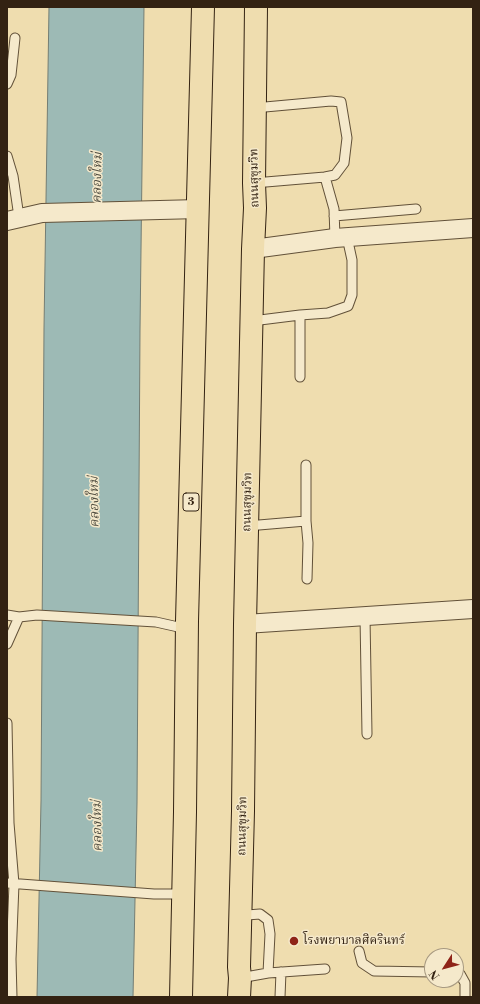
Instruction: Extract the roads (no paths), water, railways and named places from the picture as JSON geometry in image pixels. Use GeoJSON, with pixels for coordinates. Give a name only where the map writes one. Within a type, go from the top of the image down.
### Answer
{"type":"FeatureCollection","features":[{"type":"Feature","properties":{"kind":"highway","name":"3"},"geometry":{"type":"LineString","coordinates":[[181,997],[187,629],[203,7]]}},
{"type":"Feature","properties":{"kind":"highway","name":"ถนนสุขุมวิท"},"geometry":{"type":"LineString","coordinates":[[240,988],[239,966],[243,812],[245,624],[251,321],[255,208],[254,108],[256,7]]}},
{"type":"Feature","properties":{"kind":"street"},"geometry":{"type":"LineString","coordinates":[[13,219],[42,213],[199,209]]}},
{"type":"Feature","properties":{"kind":"street"},"geometry":{"type":"LineString","coordinates":[[253,249],[341,237],[473,228]]}},
{"type":"Feature","properties":{"kind":"street"},"geometry":{"type":"LineString","coordinates":[[245,624],[473,609]]}},
{"type":"Feature","properties":{"kind":"lane"},"geometry":{"type":"LineString","coordinates":[[7,84],[11,75],[15,38]]}},
{"type":"Feature","properties":{"kind":"lane"},"geometry":{"type":"LineString","coordinates":[[254,108],[331,101],[341,102],[346,138],[344,163],[335,176],[254,183]]}},
{"type":"Feature","properties":{"kind":"lane"},"geometry":{"type":"LineString","coordinates":[[7,156],[13,176],[13,219]]}},
{"type":"Feature","properties":{"kind":"lane"},"geometry":{"type":"LineString","coordinates":[[251,321],[300,315],[328,314],[348,306],[352,295],[352,260],[341,237],[334,216],[334,209],[325,177]]}},
{"type":"Feature","properties":{"kind":"lane"},"geometry":{"type":"LineString","coordinates":[[334,216],[416,209]]}},
{"type":"Feature","properties":{"kind":"lane"},"geometry":{"type":"LineString","coordinates":[[300,315],[300,377]]}},
{"type":"Feature","properties":{"kind":"lane"},"geometry":{"type":"LineString","coordinates":[[306,465],[306,521],[308,543],[307,579]]}},
{"type":"Feature","properties":{"kind":"lane"},"geometry":{"type":"LineString","coordinates":[[247,526],[306,521]]}},
{"type":"Feature","properties":{"kind":"lane"},"geometry":{"type":"LineString","coordinates":[[7,615],[19,617],[37,615],[156,622],[187,629]]}},
{"type":"Feature","properties":{"kind":"lane"},"geometry":{"type":"LineString","coordinates":[[7,644],[19,617]]}},
{"type":"Feature","properties":{"kind":"lane"},"geometry":{"type":"LineString","coordinates":[[365,617],[367,734]]}},
{"type":"Feature","properties":{"kind":"lane"},"geometry":{"type":"LineString","coordinates":[[7,723],[12,997]]}},
{"type":"Feature","properties":{"kind":"lane"},"geometry":{"type":"LineString","coordinates":[[10,883],[154,894],[183,894]]}},
{"type":"Feature","properties":{"kind":"lane"},"geometry":{"type":"LineString","coordinates":[[240,919],[247,915],[260,914],[268,920],[270,934],[268,973]]}},
{"type":"Feature","properties":{"kind":"lane"},"geometry":{"type":"LineString","coordinates":[[359,951],[362,963],[374,971],[424,972]]}},
{"type":"Feature","properties":{"kind":"lane"},"geometry":{"type":"LineString","coordinates":[[240,988],[268,973],[325,970]]}},
{"type":"Feature","properties":{"kind":"lane"},"geometry":{"type":"LineString","coordinates":[[280,997],[281,972]]}},
{"type":"Feature","properties":{"kind":"lane"},"geometry":{"type":"LineString","coordinates":[[464,981],[465,997]]}},
{"type":"Feature","properties":{"kind":"water","name":"คลองใหม่"},"geometry":{"type":"Polygon","coordinates":[[[49,7],[144,7],[137,803],[133,997],[37,997],[41,801],[44,328],[49,7]]]}},
{"type":"Feature","properties":{"kind":"place","name":"โรงพยาบาลศิครินทร์"},"geometry":{"type":"Point","coordinates":[294,941]}}]}
